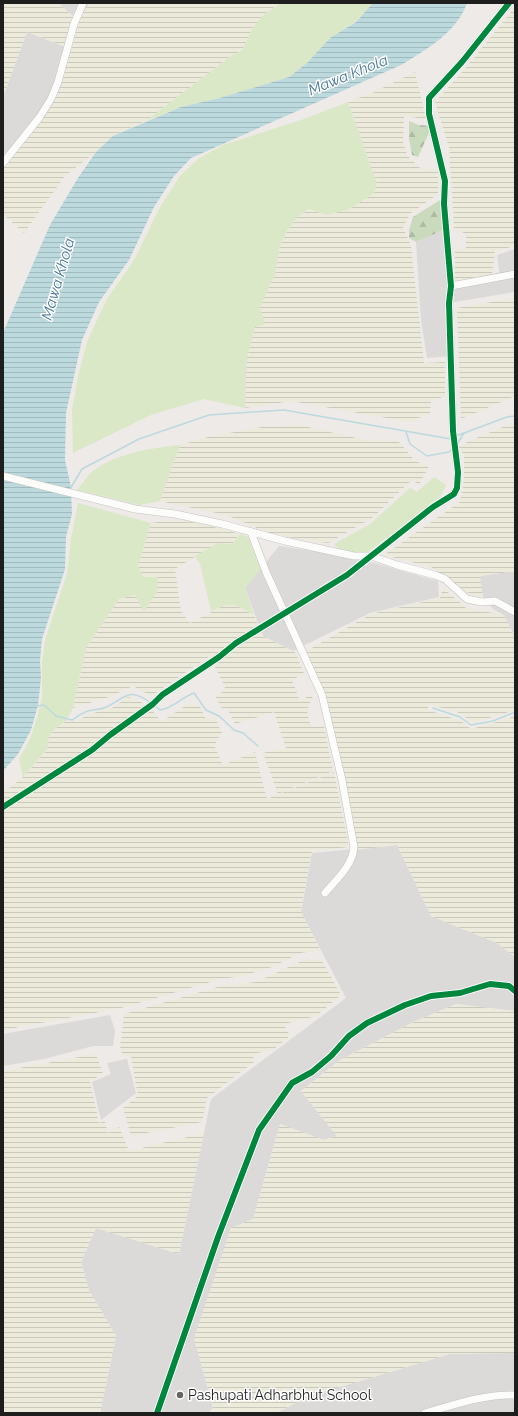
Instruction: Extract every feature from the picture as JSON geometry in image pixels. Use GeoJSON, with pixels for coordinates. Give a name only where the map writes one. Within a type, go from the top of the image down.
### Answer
{"type":"FeatureCollection","features":[{"type":"Feature","properties":{"kind":"street"},"geometry":{"type":"LineString","coordinates":[[3,163],[39,118],[51,99],[58,82],[74,24],[83,3]]}},
{"type":"Feature","properties":{"kind":"street"},"geometry":{"type":"LineString","coordinates":[[3,807],[92,750],[153,704],[162,695],[219,657],[236,643],[284,612],[347,575],[434,507],[454,494],[457,488],[458,472],[452,431],[449,303],[451,286],[444,204],[445,181],[429,114],[429,98],[462,62],[509,3]]}},
{"type":"Feature","properties":{"kind":"street"},"geometry":{"type":"LineString","coordinates":[[451,286],[515,274]]}},
{"type":"Feature","properties":{"kind":"street"},"geometry":{"type":"LineString","coordinates":[[3,476],[135,509],[175,514],[222,524],[354,556],[371,556],[396,565],[435,575],[445,579],[467,599],[482,602],[495,601],[515,612]]}},
{"type":"Feature","properties":{"kind":"street"},"geometry":{"type":"LineString","coordinates":[[251,532],[266,572],[324,702],[342,780],[354,847],[354,855],[325,893]]}},
{"type":"Feature","properties":{"kind":"street"},"geometry":{"type":"LineString","coordinates":[[158,1413],[218,1237],[260,1130],[292,1083],[312,1072],[331,1056],[349,1036],[367,1023],[405,1005],[431,996],[460,992],[490,984],[509,986],[515,990]]}},
{"type":"Feature","properties":{"kind":"street"},"geometry":{"type":"LineString","coordinates":[[425,1413],[470,1400],[503,1395],[515,1395]]}},
{"type":"Feature","properties":{"kind":"shaded area"},"geometry":{"type":"Polygon","coordinates":[[[3,3],[58,3],[74,17],[64,46],[27,32],[3,97],[3,3]]]}},
{"type":"Feature","properties":{"kind":"shaded area"},"geometry":{"type":"Polygon","coordinates":[[[58,3],[89,3],[80,19],[74,17],[58,3]]]}},
{"type":"Feature","properties":{"kind":"shaded area"},"geometry":{"type":"Polygon","coordinates":[[[89,3],[281,3],[267,12],[252,29],[242,51],[232,55],[146,121],[113,136],[96,152],[65,176],[24,233],[3,214],[3,168],[21,146],[62,81],[80,19],[89,3]]]}},
{"type":"Feature","properties":{"kind":"shaded area"},"geometry":{"type":"Polygon","coordinates":[[[515,7],[515,246],[495,251],[492,275],[455,280],[455,250],[466,250],[466,234],[454,228],[449,147],[435,102],[464,70],[515,7]]]}},
{"type":"Feature","properties":{"kind":"shaded area"},"geometry":{"type":"Polygon","coordinates":[[[27,32],[71,49],[62,81],[21,146],[3,154],[3,97],[27,32]]]}},
{"type":"Feature","properties":{"kind":"shaded area"},"geometry":{"type":"Polygon","coordinates":[[[415,72],[426,119],[404,116],[403,142],[407,155],[422,170],[438,169],[438,194],[411,213],[403,227],[411,246],[424,363],[445,362],[445,396],[431,401],[430,413],[409,422],[291,401],[245,408],[247,358],[260,307],[275,274],[280,246],[287,231],[297,217],[310,209],[326,215],[377,184],[348,102],[372,93],[415,72]]]}},
{"type":"Feature","properties":{"kind":"shaded area"},"geometry":{"type":"Polygon","coordinates":[[[446,229],[451,285],[500,278],[497,255],[515,249],[515,292],[449,303],[451,356],[427,358],[421,320],[416,242],[446,229]]]}},
{"type":"Feature","properties":{"kind":"shaded area"},"geometry":{"type":"Polygon","coordinates":[[[515,298],[515,396],[461,419],[457,308],[515,298]]]}},
{"type":"Feature","properties":{"kind":"shaded area"},"geometry":{"type":"Polygon","coordinates":[[[515,422],[515,571],[480,576],[483,597],[473,596],[431,567],[384,555],[460,502],[464,480],[464,455],[459,447],[467,442],[515,422]]]}},
{"type":"Feature","properties":{"kind":"shaded area"},"geometry":{"type":"Polygon","coordinates":[[[299,425],[365,440],[399,442],[415,461],[429,466],[419,485],[412,480],[372,518],[328,543],[274,535],[226,515],[160,501],[180,445],[208,437],[262,427],[299,425]]]}},
{"type":"Feature","properties":{"kind":"shaded area"},"geometry":{"type":"Polygon","coordinates":[[[172,520],[198,523],[240,534],[232,544],[218,543],[175,569],[181,611],[190,623],[227,604],[237,606],[254,615],[263,636],[296,653],[304,674],[292,680],[300,701],[314,693],[307,711],[311,727],[324,726],[333,771],[278,794],[263,753],[286,748],[274,712],[235,724],[227,708],[222,709],[215,696],[226,690],[210,656],[151,696],[133,686],[109,697],[73,708],[86,648],[119,599],[135,595],[143,577],[138,566],[151,523],[172,520]]]}},
{"type":"Feature","properties":{"kind":"shaded area"},"geometry":{"type":"Polygon","coordinates":[[[279,546],[353,557],[438,581],[439,597],[370,613],[293,651],[263,636],[245,588],[279,546]]]}},
{"type":"Feature","properties":{"kind":"shaded area"},"geometry":{"type":"Polygon","coordinates":[[[515,571],[515,638],[504,615],[493,609],[483,597],[479,576],[515,571]]]}},
{"type":"Feature","properties":{"kind":"shaded area"},"geometry":{"type":"Polygon","coordinates":[[[443,588],[466,608],[504,615],[515,638],[515,708],[504,714],[473,722],[457,712],[428,704],[428,710],[461,721],[471,729],[508,719],[515,715],[515,957],[497,943],[431,916],[397,845],[356,850],[320,689],[303,653],[371,614],[440,598],[443,588]]]}},
{"type":"Feature","properties":{"kind":"shaded area"},"geometry":{"type":"Polygon","coordinates":[[[128,697],[148,705],[161,722],[188,704],[200,706],[205,718],[215,718],[222,733],[214,745],[223,765],[255,752],[267,799],[334,772],[349,847],[312,851],[301,911],[320,950],[300,953],[272,967],[242,976],[221,979],[121,1008],[3,1030],[3,793],[23,777],[47,750],[49,737],[53,730],[66,721],[76,721],[90,714],[112,708],[128,697]]]}},
{"type":"Feature","properties":{"kind":"shaded area"},"geometry":{"type":"Polygon","coordinates":[[[397,845],[431,916],[497,943],[515,957],[515,1011],[456,1004],[416,1021],[340,1060],[301,1091],[337,1136],[324,1140],[280,1124],[253,1219],[194,1338],[213,1408],[209,1413],[100,1413],[116,1336],[89,1290],[81,1262],[96,1228],[179,1254],[211,1099],[346,998],[301,912],[312,853],[397,845]]]}},
{"type":"Feature","properties":{"kind":"shaded area"},"geometry":{"type":"Polygon","coordinates":[[[321,959],[341,995],[316,1016],[284,1024],[290,1036],[274,1049],[253,1054],[254,1062],[207,1098],[202,1122],[131,1136],[123,1108],[138,1096],[131,1057],[123,1056],[120,1047],[124,1014],[221,986],[256,982],[304,960],[321,959]]]}},
{"type":"Feature","properties":{"kind":"shaded area"},"geometry":{"type":"Polygon","coordinates":[[[456,1004],[515,1011],[515,1353],[450,1354],[310,1396],[276,1413],[209,1413],[213,1408],[194,1338],[231,1228],[253,1219],[280,1124],[324,1140],[337,1136],[301,1091],[340,1060],[416,1021],[456,1004]]]}},
{"type":"Feature","properties":{"kind":"shaded area"},"geometry":{"type":"Polygon","coordinates":[[[110,1015],[115,1031],[113,1046],[93,1046],[44,1059],[3,1066],[3,1034],[110,1015]]]}},
{"type":"Feature","properties":{"kind":"shaded area"},"geometry":{"type":"Polygon","coordinates":[[[96,1054],[103,1074],[90,1081],[99,1123],[105,1121],[108,1133],[119,1127],[129,1151],[204,1133],[179,1254],[96,1228],[81,1262],[89,1290],[116,1336],[100,1413],[3,1413],[3,1071],[96,1054]]]}},
{"type":"Feature","properties":{"kind":"shaded area"},"geometry":{"type":"Polygon","coordinates":[[[127,1059],[136,1093],[101,1120],[92,1082],[111,1074],[107,1063],[127,1059]]]}},
{"type":"Feature","properties":{"kind":"shaded area"},"geometry":{"type":"Polygon","coordinates":[[[515,1353],[515,1413],[276,1413],[310,1396],[450,1354],[515,1353]]]}},
{"type":"Feature","properties":{"kind":"green space"},"geometry":{"type":"Polygon","coordinates":[[[281,3],[373,3],[355,22],[330,38],[307,63],[289,77],[220,98],[181,107],[146,121],[232,55],[242,51],[252,29],[262,16],[281,3]]]}},
{"type":"Feature","properties":{"kind":"green space"},"geometry":{"type":"Polygon","coordinates":[[[348,102],[377,184],[374,193],[348,210],[326,215],[309,209],[297,217],[287,231],[280,246],[275,274],[260,307],[265,324],[255,327],[247,358],[245,408],[204,399],[151,415],[73,453],[72,410],[79,372],[88,339],[107,299],[134,260],[160,207],[180,176],[198,159],[223,145],[301,120],[348,102]]]}},
{"type":"Feature","properties":{"kind":"green space"},"geometry":{"type":"Polygon","coordinates":[[[409,121],[419,125],[432,126],[418,157],[412,155],[409,138],[409,121]]]}},
{"type":"Feature","properties":{"kind":"green space"},"geometry":{"type":"Polygon","coordinates":[[[440,200],[444,204],[446,229],[416,242],[409,238],[409,230],[413,217],[440,200]]]}},
{"type":"Feature","properties":{"kind":"green space"},"geometry":{"type":"Polygon","coordinates":[[[180,445],[160,501],[139,505],[77,490],[93,471],[112,460],[135,452],[180,445]]]}},
{"type":"Feature","properties":{"kind":"green space"},"geometry":{"type":"Polygon","coordinates":[[[434,477],[446,485],[440,497],[365,554],[340,550],[334,544],[370,524],[410,488],[417,492],[434,477]]]}},
{"type":"Feature","properties":{"kind":"green space"},"geometry":{"type":"Polygon","coordinates":[[[78,503],[151,523],[138,566],[143,577],[158,577],[157,592],[144,612],[135,595],[119,599],[86,648],[73,708],[66,721],[53,730],[49,737],[47,749],[23,777],[19,759],[29,741],[37,719],[42,697],[42,663],[45,640],[67,574],[71,539],[78,503]]]}},
{"type":"Feature","properties":{"kind":"green space"},"geometry":{"type":"Polygon","coordinates":[[[240,534],[248,537],[261,569],[245,588],[254,615],[233,605],[224,606],[211,611],[200,564],[195,556],[218,543],[232,544],[240,534]]]}},
{"type":"Feature","properties":{"kind":"water","name":"Mawa Khola"},"geometry":{"type":"Polygon","coordinates":[[[373,3],[467,3],[456,23],[440,39],[401,65],[191,158],[174,176],[154,207],[129,260],[99,302],[82,340],[66,413],[65,460],[71,487],[72,514],[66,537],[65,569],[42,639],[40,661],[41,678],[38,705],[31,730],[18,754],[3,771],[3,333],[50,225],[78,178],[96,152],[113,136],[181,107],[220,98],[289,77],[307,63],[330,38],[356,22],[373,3]]]}},
{"type":"Feature","properties":{"kind":"waterway"},"geometry":{"type":"LineString","coordinates":[[70,489],[82,469],[139,439],[209,415],[284,410],[451,439]]}},
{"type":"Feature","properties":{"kind":"waterway"},"geometry":{"type":"LineString","coordinates":[[456,436],[507,417],[515,416]]}},
{"type":"Feature","properties":{"kind":"waterway"},"geometry":{"type":"LineString","coordinates":[[406,432],[410,444],[427,456],[449,452],[452,449]]}},
{"type":"Feature","properties":{"kind":"waterway"},"geometry":{"type":"LineString","coordinates":[[458,443],[464,433]]}},
{"type":"Feature","properties":{"kind":"waterway"},"geometry":{"type":"LineString","coordinates":[[154,705],[160,710],[164,709],[194,693],[206,710],[219,716],[234,730],[243,733],[258,746]]}},
{"type":"Feature","properties":{"kind":"waterway"},"geometry":{"type":"LineString","coordinates":[[37,706],[44,705],[56,716],[72,720],[84,712],[104,708],[126,696],[136,695],[151,703]]}},
{"type":"Feature","properties":{"kind":"waterway"},"geometry":{"type":"LineString","coordinates":[[433,708],[460,717],[471,725],[493,721],[515,712]]}},
{"type":"Feature","properties":{"kind":"cycle path"},"geometry":{"type":"LineString","coordinates":[[3,807],[92,750],[153,704],[162,695],[219,657],[236,643],[347,575],[433,507],[454,494],[457,488],[458,472],[453,431],[449,303],[451,286],[444,204],[445,181],[429,114],[429,98],[462,62],[509,3]]}},
{"type":"Feature","properties":{"kind":"cycle path"},"geometry":{"type":"LineString","coordinates":[[157,1413],[218,1237],[259,1130],[292,1083],[312,1072],[331,1056],[349,1036],[367,1023],[405,1005],[431,996],[460,993],[490,984],[509,986],[515,991]]}},
{"type":"Feature","properties":{"kind":"place","name":"Pashupati Adharbhut School"},"geometry":{"type":"Point","coordinates":[180,1395]}}]}
